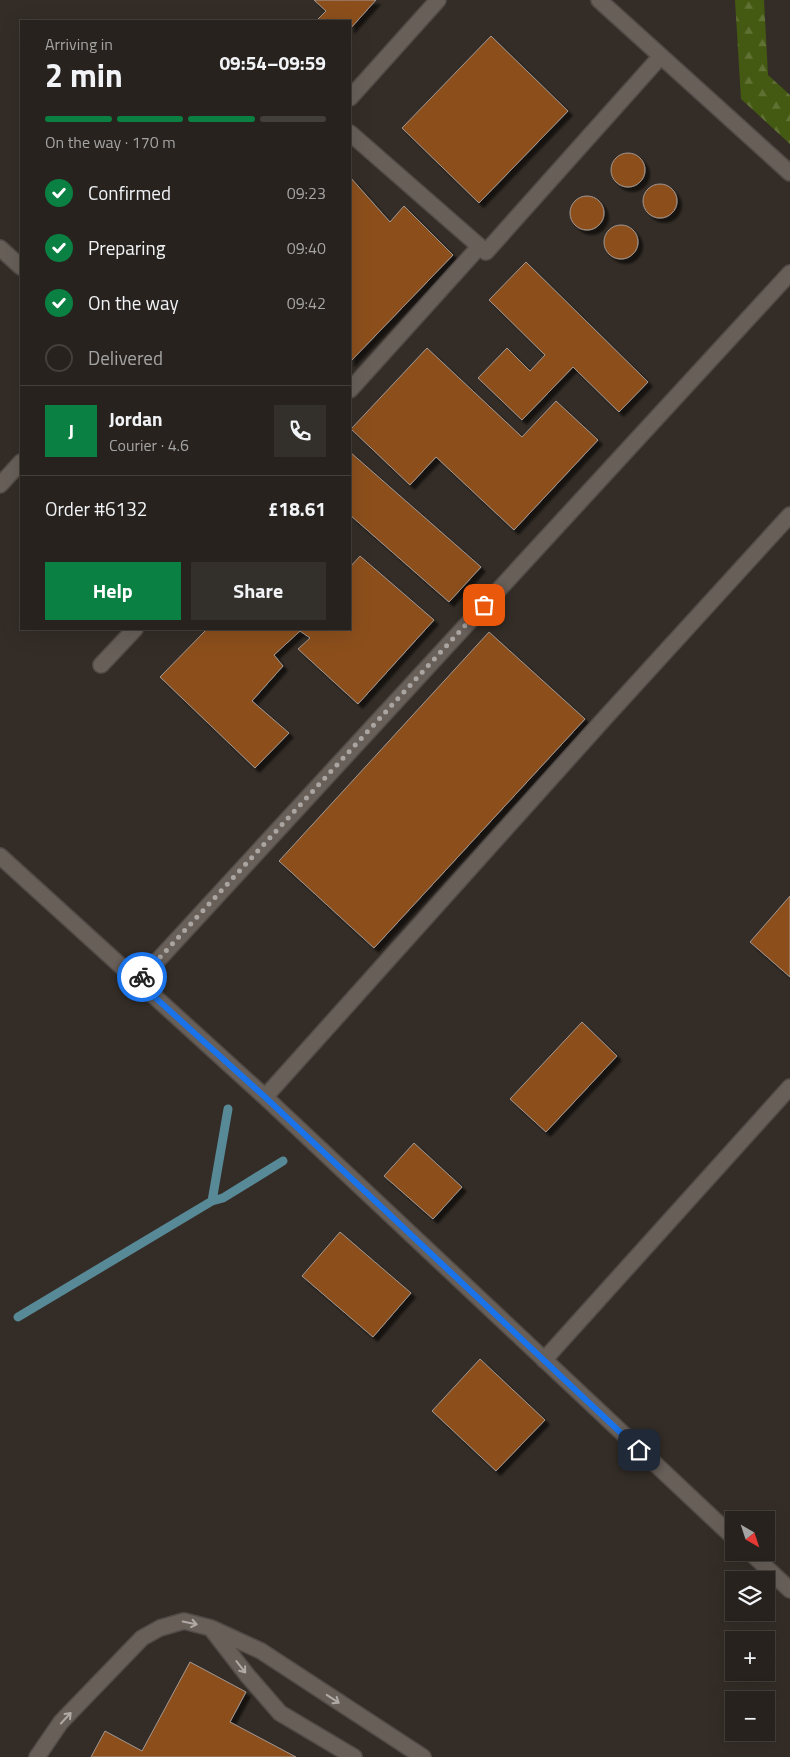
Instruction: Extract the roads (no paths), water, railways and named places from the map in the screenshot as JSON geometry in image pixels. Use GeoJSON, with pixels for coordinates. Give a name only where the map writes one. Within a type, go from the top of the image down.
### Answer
{"type":"FeatureCollection","features":[{"type":"Feature","properties":{"kind":"lane"},"geometry":{"type":"LineString","coordinates":[[351,97],[438,0]]}},
{"type":"Feature","properties":{"kind":"lane"},"geometry":{"type":"LineString","coordinates":[[599,0],[790,173]]}},
{"type":"Feature","properties":{"kind":"lane"},"geometry":{"type":"LineString","coordinates":[[351,134],[486,252],[661,56]]}},
{"type":"Feature","properties":{"kind":"lane"},"geometry":{"type":"LineString","coordinates":[[351,389],[479,247]]}},
{"type":"Feature","properties":{"kind":"lane"},"geometry":{"type":"LineString","coordinates":[[0,248],[20,266]]}},
{"type":"Feature","properties":{"kind":"lane"},"geometry":{"type":"LineString","coordinates":[[138,982],[790,273]]}},
{"type":"Feature","properties":{"kind":"lane"},"geometry":{"type":"LineString","coordinates":[[0,485],[20,463]]}},
{"type":"Feature","properties":{"kind":"lane"},"geometry":{"type":"LineString","coordinates":[[265,1097],[790,515]]}},
{"type":"Feature","properties":{"kind":"lane"},"geometry":{"type":"LineString","coordinates":[[101,666],[134,630]]}},
{"type":"Feature","properties":{"kind":"lane"},"geometry":{"type":"LineString","coordinates":[[0,856],[265,1097],[725,1530]]}},
{"type":"Feature","properties":{"kind":"lane"},"geometry":{"type":"LineString","coordinates":[[544,1360],[790,1087]]}},
{"type":"Feature","properties":{"kind":"lane"},"geometry":{"type":"LineString","coordinates":[[759,1561],[790,1590]]}},
{"type":"Feature","properties":{"kind":"lane"},"geometry":{"type":"LineString","coordinates":[[37,1757],[61,1722],[142,1638],[160,1628],[184,1621],[211,1628],[261,1651],[423,1757]]}},
{"type":"Feature","properties":{"kind":"lane"},"geometry":{"type":"LineString","coordinates":[[211,1628],[247,1675],[280,1713],[354,1757]]}},
{"type":"Feature","properties":{"kind":"waterway"},"geometry":{"type":"LineString","coordinates":[[18,1317],[212,1201],[228,1109]]}},
{"type":"Feature","properties":{"kind":"waterway"},"geometry":{"type":"LineString","coordinates":[[212,1201],[223,1198],[283,1161]]}}]}
